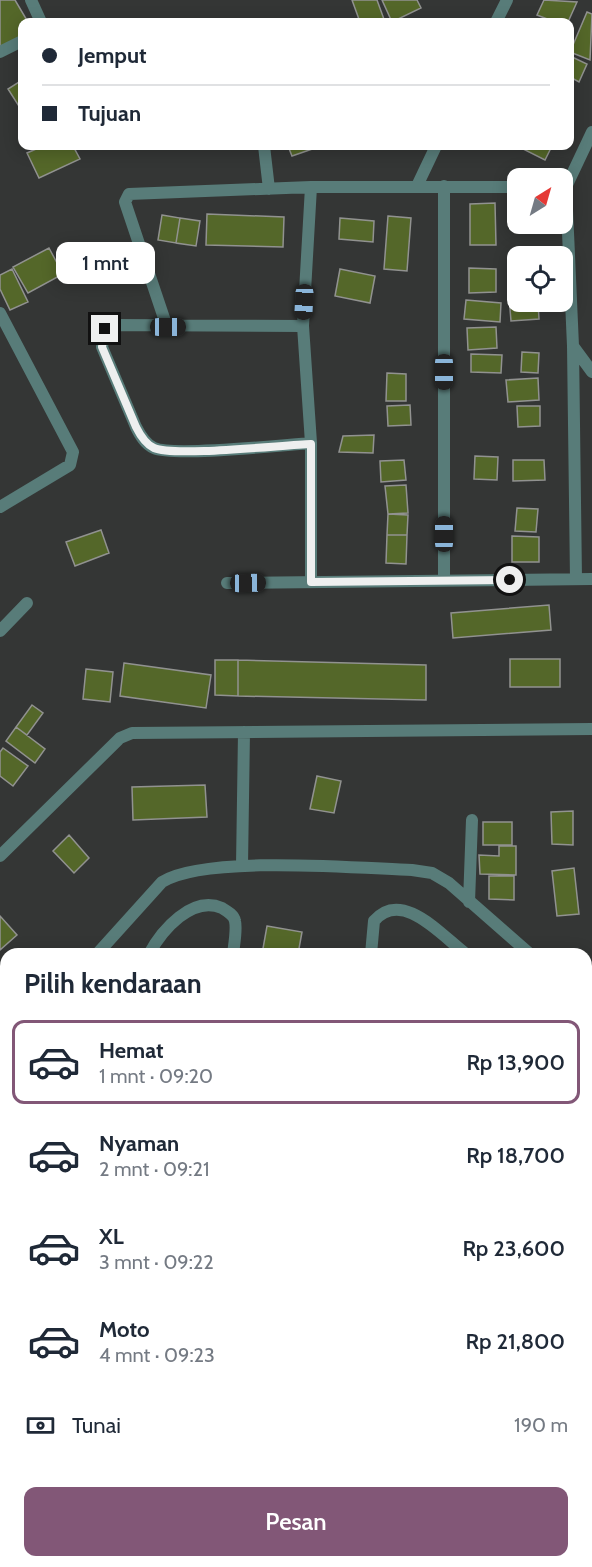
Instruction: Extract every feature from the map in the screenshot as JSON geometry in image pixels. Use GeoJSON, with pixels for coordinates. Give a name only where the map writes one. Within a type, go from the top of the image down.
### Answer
{"type":"FeatureCollection","features":[{"type":"Feature","properties":{"kind":"street"},"geometry":{"type":"LineString","coordinates":[[31,0],[39,18]]}},
{"type":"Feature","properties":{"kind":"street"},"geometry":{"type":"LineString","coordinates":[[498,18],[507,0]]}},
{"type":"Feature","properties":{"kind":"street"},"geometry":{"type":"LineString","coordinates":[[0,52],[18,43]]}},
{"type":"Feature","properties":{"kind":"street"},"geometry":{"type":"LineString","coordinates":[[573,169],[592,132]]}},
{"type":"Feature","properties":{"kind":"street"},"geometry":{"type":"LineString","coordinates":[[264,150],[269,189]]}},
{"type":"Feature","properties":{"kind":"street"},"geometry":{"type":"LineString","coordinates":[[417,186],[434,150]]}},
{"type":"Feature","properties":{"kind":"street"},"geometry":{"type":"LineString","coordinates":[[444,186],[444,581]]}},
{"type":"Feature","properties":{"kind":"street"},"geometry":{"type":"LineString","coordinates":[[311,187],[303,326],[311,444],[311,582]]}},
{"type":"Feature","properties":{"kind":"street"},"geometry":{"type":"LineString","coordinates":[[168,327],[126,199],[135,193],[311,187],[507,187]]}},
{"type":"Feature","properties":{"kind":"street"},"geometry":{"type":"LineString","coordinates":[[567,234],[573,346],[576,579]]}},
{"type":"Feature","properties":{"kind":"street"},"geometry":{"type":"LineString","coordinates":[[0,313],[74,452],[74,457],[66,468],[0,507]]}},
{"type":"Feature","properties":{"kind":"street"},"geometry":{"type":"LineString","coordinates":[[303,326],[111,325],[105,329],[102,347],[136,427],[142,438],[153,448],[180,451],[311,444]]}},
{"type":"Feature","properties":{"kind":"street"},"geometry":{"type":"LineString","coordinates":[[573,346],[592,372]]}},
{"type":"Feature","properties":{"kind":"street"},"geometry":{"type":"LineString","coordinates":[[227,583],[592,579]]}},
{"type":"Feature","properties":{"kind":"street"},"geometry":{"type":"LineString","coordinates":[[0,631],[27,603]]}},
{"type":"Feature","properties":{"kind":"street"},"geometry":{"type":"LineString","coordinates":[[0,856],[120,738],[132,733],[592,729]]}},
{"type":"Feature","properties":{"kind":"street"},"geometry":{"type":"LineString","coordinates":[[243,866],[244,732]]}},
{"type":"Feature","properties":{"kind":"street"},"geometry":{"type":"LineString","coordinates":[[469,902],[472,820]]}},
{"type":"Feature","properties":{"kind":"street"},"geometry":{"type":"LineString","coordinates":[[102,948],[162,882],[174,874],[243,866],[412,870],[432,873],[523,948]]}},
{"type":"Feature","properties":{"kind":"street"},"geometry":{"type":"LineString","coordinates":[[154,948],[178,918],[189,910],[203,906],[218,906],[228,911],[235,921],[233,948]]}},
{"type":"Feature","properties":{"kind":"street"},"geometry":{"type":"LineString","coordinates":[[372,948],[374,921],[386,911],[395,908],[413,912],[458,948]]}},
{"type":"Feature","properties":{"kind":"building"},"geometry":{"type":"Polygon","coordinates":[[[0,0],[15,0],[26,18],[18,18],[18,39],[0,50],[0,0]]]}},
{"type":"Feature","properties":{"kind":"building"},"geometry":{"type":"Polygon","coordinates":[[[352,0],[377,0],[384,18],[359,18],[352,0]]]}},
{"type":"Feature","properties":{"kind":"building"},"geometry":{"type":"Polygon","coordinates":[[[382,0],[417,0],[421,8],[400,18],[390,18],[382,0]]]}},
{"type":"Feature","properties":{"kind":"building"},"geometry":{"type":"Polygon","coordinates":[[[544,0],[577,2],[570,18],[545,18],[537,15],[544,0]]]}},
{"type":"Feature","properties":{"kind":"building"},"geometry":{"type":"Polygon","coordinates":[[[587,12],[592,14],[590,60],[574,54],[574,43],[587,12]]]}},
{"type":"Feature","properties":{"kind":"building"},"geometry":{"type":"Polygon","coordinates":[[[574,58],[587,64],[579,82],[574,79],[574,58]]]}},
{"type":"Feature","properties":{"kind":"building"},"geometry":{"type":"Polygon","coordinates":[[[18,83],[18,105],[8,89],[18,83]]]}},
{"type":"Feature","properties":{"kind":"building"},"geometry":{"type":"Polygon","coordinates":[[[34,150],[75,150],[80,159],[39,178],[27,153],[34,150]]]}},
{"type":"Feature","properties":{"kind":"building"},"geometry":{"type":"Polygon","coordinates":[[[290,150],[309,150],[292,156],[290,150]]]}},
{"type":"Feature","properties":{"kind":"building"},"geometry":{"type":"Polygon","coordinates":[[[525,150],[550,150],[545,160],[525,150]]]}},
{"type":"Feature","properties":{"kind":"building"},"geometry":{"type":"Polygon","coordinates":[[[495,203],[496,245],[470,245],[470,204],[495,203]]]}},
{"type":"Feature","properties":{"kind":"building"},"geometry":{"type":"Polygon","coordinates":[[[207,214],[284,217],[283,247],[206,245],[207,214]]]}},
{"type":"Feature","properties":{"kind":"building"},"geometry":{"type":"Polygon","coordinates":[[[162,215],[180,218],[176,243],[158,240],[162,215]]]}},
{"type":"Feature","properties":{"kind":"building"},"geometry":{"type":"Polygon","coordinates":[[[388,216],[411,218],[407,271],[384,269],[388,216]]]}},
{"type":"Feature","properties":{"kind":"building"},"geometry":{"type":"Polygon","coordinates":[[[180,218],[200,221],[196,246],[176,243],[180,218]]]}},
{"type":"Feature","properties":{"kind":"building"},"geometry":{"type":"Polygon","coordinates":[[[340,218],[374,221],[373,242],[339,239],[340,218]]]}},
{"type":"Feature","properties":{"kind":"building"},"geometry":{"type":"Polygon","coordinates":[[[49,248],[63,274],[28,293],[13,267],[49,248]]]}},
{"type":"Feature","properties":{"kind":"building"},"geometry":{"type":"Polygon","coordinates":[[[469,268],[496,269],[496,292],[469,293],[469,268]]]}},
{"type":"Feature","properties":{"kind":"building"},"geometry":{"type":"Polygon","coordinates":[[[12,269],[28,302],[10,310],[0,289],[0,275],[12,269]]]}},
{"type":"Feature","properties":{"kind":"building"},"geometry":{"type":"Polygon","coordinates":[[[340,269],[375,276],[370,303],[335,296],[340,269]]]}},
{"type":"Feature","properties":{"kind":"building"},"geometry":{"type":"Polygon","coordinates":[[[466,300],[501,303],[500,322],[464,319],[466,300]]]}},
{"type":"Feature","properties":{"kind":"building"},"geometry":{"type":"Polygon","coordinates":[[[510,312],[539,312],[539,319],[511,321],[510,312]]]}},
{"type":"Feature","properties":{"kind":"building"},"geometry":{"type":"Polygon","coordinates":[[[496,327],[497,348],[468,350],[467,328],[496,327]]]}},
{"type":"Feature","properties":{"kind":"building"},"geometry":{"type":"Polygon","coordinates":[[[522,352],[539,353],[538,373],[521,372],[522,352]]]}},
{"type":"Feature","properties":{"kind":"building"},"geometry":{"type":"Polygon","coordinates":[[[471,354],[502,355],[501,373],[471,372],[471,354]]]}},
{"type":"Feature","properties":{"kind":"building"},"geometry":{"type":"Polygon","coordinates":[[[387,373],[406,374],[406,401],[386,401],[387,373]]]}},
{"type":"Feature","properties":{"kind":"building"},"geometry":{"type":"Polygon","coordinates":[[[538,378],[539,400],[508,402],[506,380],[538,378]]]}},
{"type":"Feature","properties":{"kind":"building"},"geometry":{"type":"Polygon","coordinates":[[[410,405],[411,425],[388,426],[387,406],[410,405]]]}},
{"type":"Feature","properties":{"kind":"building"},"geometry":{"type":"Polygon","coordinates":[[[517,406],[540,406],[540,426],[518,427],[517,406]]]}},
{"type":"Feature","properties":{"kind":"building"},"geometry":{"type":"Polygon","coordinates":[[[374,435],[373,453],[339,452],[343,436],[374,435]]]}},
{"type":"Feature","properties":{"kind":"building"},"geometry":{"type":"Polygon","coordinates":[[[475,456],[498,457],[497,480],[474,479],[475,456]]]}},
{"type":"Feature","properties":{"kind":"building"},"geometry":{"type":"Polygon","coordinates":[[[404,460],[406,480],[381,482],[380,461],[404,460]]]}},
{"type":"Feature","properties":{"kind":"building"},"geometry":{"type":"Polygon","coordinates":[[[513,460],[544,460],[545,480],[513,481],[513,460]]]}},
{"type":"Feature","properties":{"kind":"building"},"geometry":{"type":"Polygon","coordinates":[[[406,485],[408,513],[388,514],[385,486],[406,485]]]}},
{"type":"Feature","properties":{"kind":"building"},"geometry":{"type":"Polygon","coordinates":[[[517,508],[538,509],[536,532],[515,531],[517,508]]]}},
{"type":"Feature","properties":{"kind":"building"},"geometry":{"type":"Polygon","coordinates":[[[388,514],[408,515],[407,535],[387,535],[388,514]]]}},
{"type":"Feature","properties":{"kind":"building"},"geometry":{"type":"Polygon","coordinates":[[[101,530],[109,553],[75,566],[66,542],[101,530]]]}},
{"type":"Feature","properties":{"kind":"building"},"geometry":{"type":"Polygon","coordinates":[[[387,535],[407,535],[406,564],[386,563],[387,535]]]}},
{"type":"Feature","properties":{"kind":"building"},"geometry":{"type":"Polygon","coordinates":[[[512,536],[539,537],[539,562],[512,562],[512,536]]]}},
{"type":"Feature","properties":{"kind":"building"},"geometry":{"type":"Polygon","coordinates":[[[549,605],[551,630],[453,638],[451,613],[549,605]]]}},
{"type":"Feature","properties":{"kind":"building"},"geometry":{"type":"Polygon","coordinates":[[[510,659],[560,659],[560,687],[510,687],[510,659]]]}},
{"type":"Feature","properties":{"kind":"building"},"geometry":{"type":"Polygon","coordinates":[[[215,660],[238,660],[238,696],[215,695],[215,660]]]}},
{"type":"Feature","properties":{"kind":"building"},"geometry":{"type":"Polygon","coordinates":[[[238,660],[426,665],[426,700],[238,696],[238,660]]]}},
{"type":"Feature","properties":{"kind":"building"},"geometry":{"type":"Polygon","coordinates":[[[124,663],[211,675],[206,708],[120,696],[124,663]]]}},
{"type":"Feature","properties":{"kind":"building"},"geometry":{"type":"Polygon","coordinates":[[[86,669],[113,672],[110,702],[83,699],[86,669]]]}},
{"type":"Feature","properties":{"kind":"building"},"geometry":{"type":"Polygon","coordinates":[[[32,705],[43,713],[27,735],[16,727],[32,705]]]}},
{"type":"Feature","properties":{"kind":"building"},"geometry":{"type":"Polygon","coordinates":[[[16,727],[45,749],[35,763],[6,741],[16,727]]]}},
{"type":"Feature","properties":{"kind":"building"},"geometry":{"type":"Polygon","coordinates":[[[3,748],[28,766],[13,786],[0,776],[0,752],[3,748]]]}},
{"type":"Feature","properties":{"kind":"building"},"geometry":{"type":"Polygon","coordinates":[[[317,776],[341,781],[334,813],[310,809],[317,776]]]}},
{"type":"Feature","properties":{"kind":"building"},"geometry":{"type":"Polygon","coordinates":[[[205,785],[207,817],[133,820],[132,787],[205,785]]]}},
{"type":"Feature","properties":{"kind":"building"},"geometry":{"type":"Polygon","coordinates":[[[573,811],[573,845],[552,844],[551,812],[573,811]]]}},
{"type":"Feature","properties":{"kind":"building"},"geometry":{"type":"Polygon","coordinates":[[[483,822],[512,822],[512,845],[483,845],[483,822]]]}},
{"type":"Feature","properties":{"kind":"building"},"geometry":{"type":"Polygon","coordinates":[[[69,835],[89,858],[74,873],[53,851],[69,835]]]}},
{"type":"Feature","properties":{"kind":"building"},"geometry":{"type":"Polygon","coordinates":[[[499,846],[516,846],[516,875],[480,874],[479,855],[499,856],[499,846]]]}},
{"type":"Feature","properties":{"kind":"building"},"geometry":{"type":"Polygon","coordinates":[[[574,868],[579,914],[557,916],[552,871],[574,868]]]}},
{"type":"Feature","properties":{"kind":"building"},"geometry":{"type":"Polygon","coordinates":[[[489,876],[514,876],[514,900],[489,899],[489,876]]]}},
{"type":"Feature","properties":{"kind":"building"},"geometry":{"type":"Polygon","coordinates":[[[0,916],[17,935],[0,948],[0,916]]]}},
{"type":"Feature","properties":{"kind":"building"},"geometry":{"type":"Polygon","coordinates":[[[267,926],[302,932],[299,948],[263,948],[267,926]]]}},
{"type":"Feature","properties":{"kind":"route"},"geometry":{"type":"LineString","coordinates":[[105,329],[102,347],[136,427],[142,438],[153,448],[168,452],[311,444],[311,582],[510,580]]}}]}
